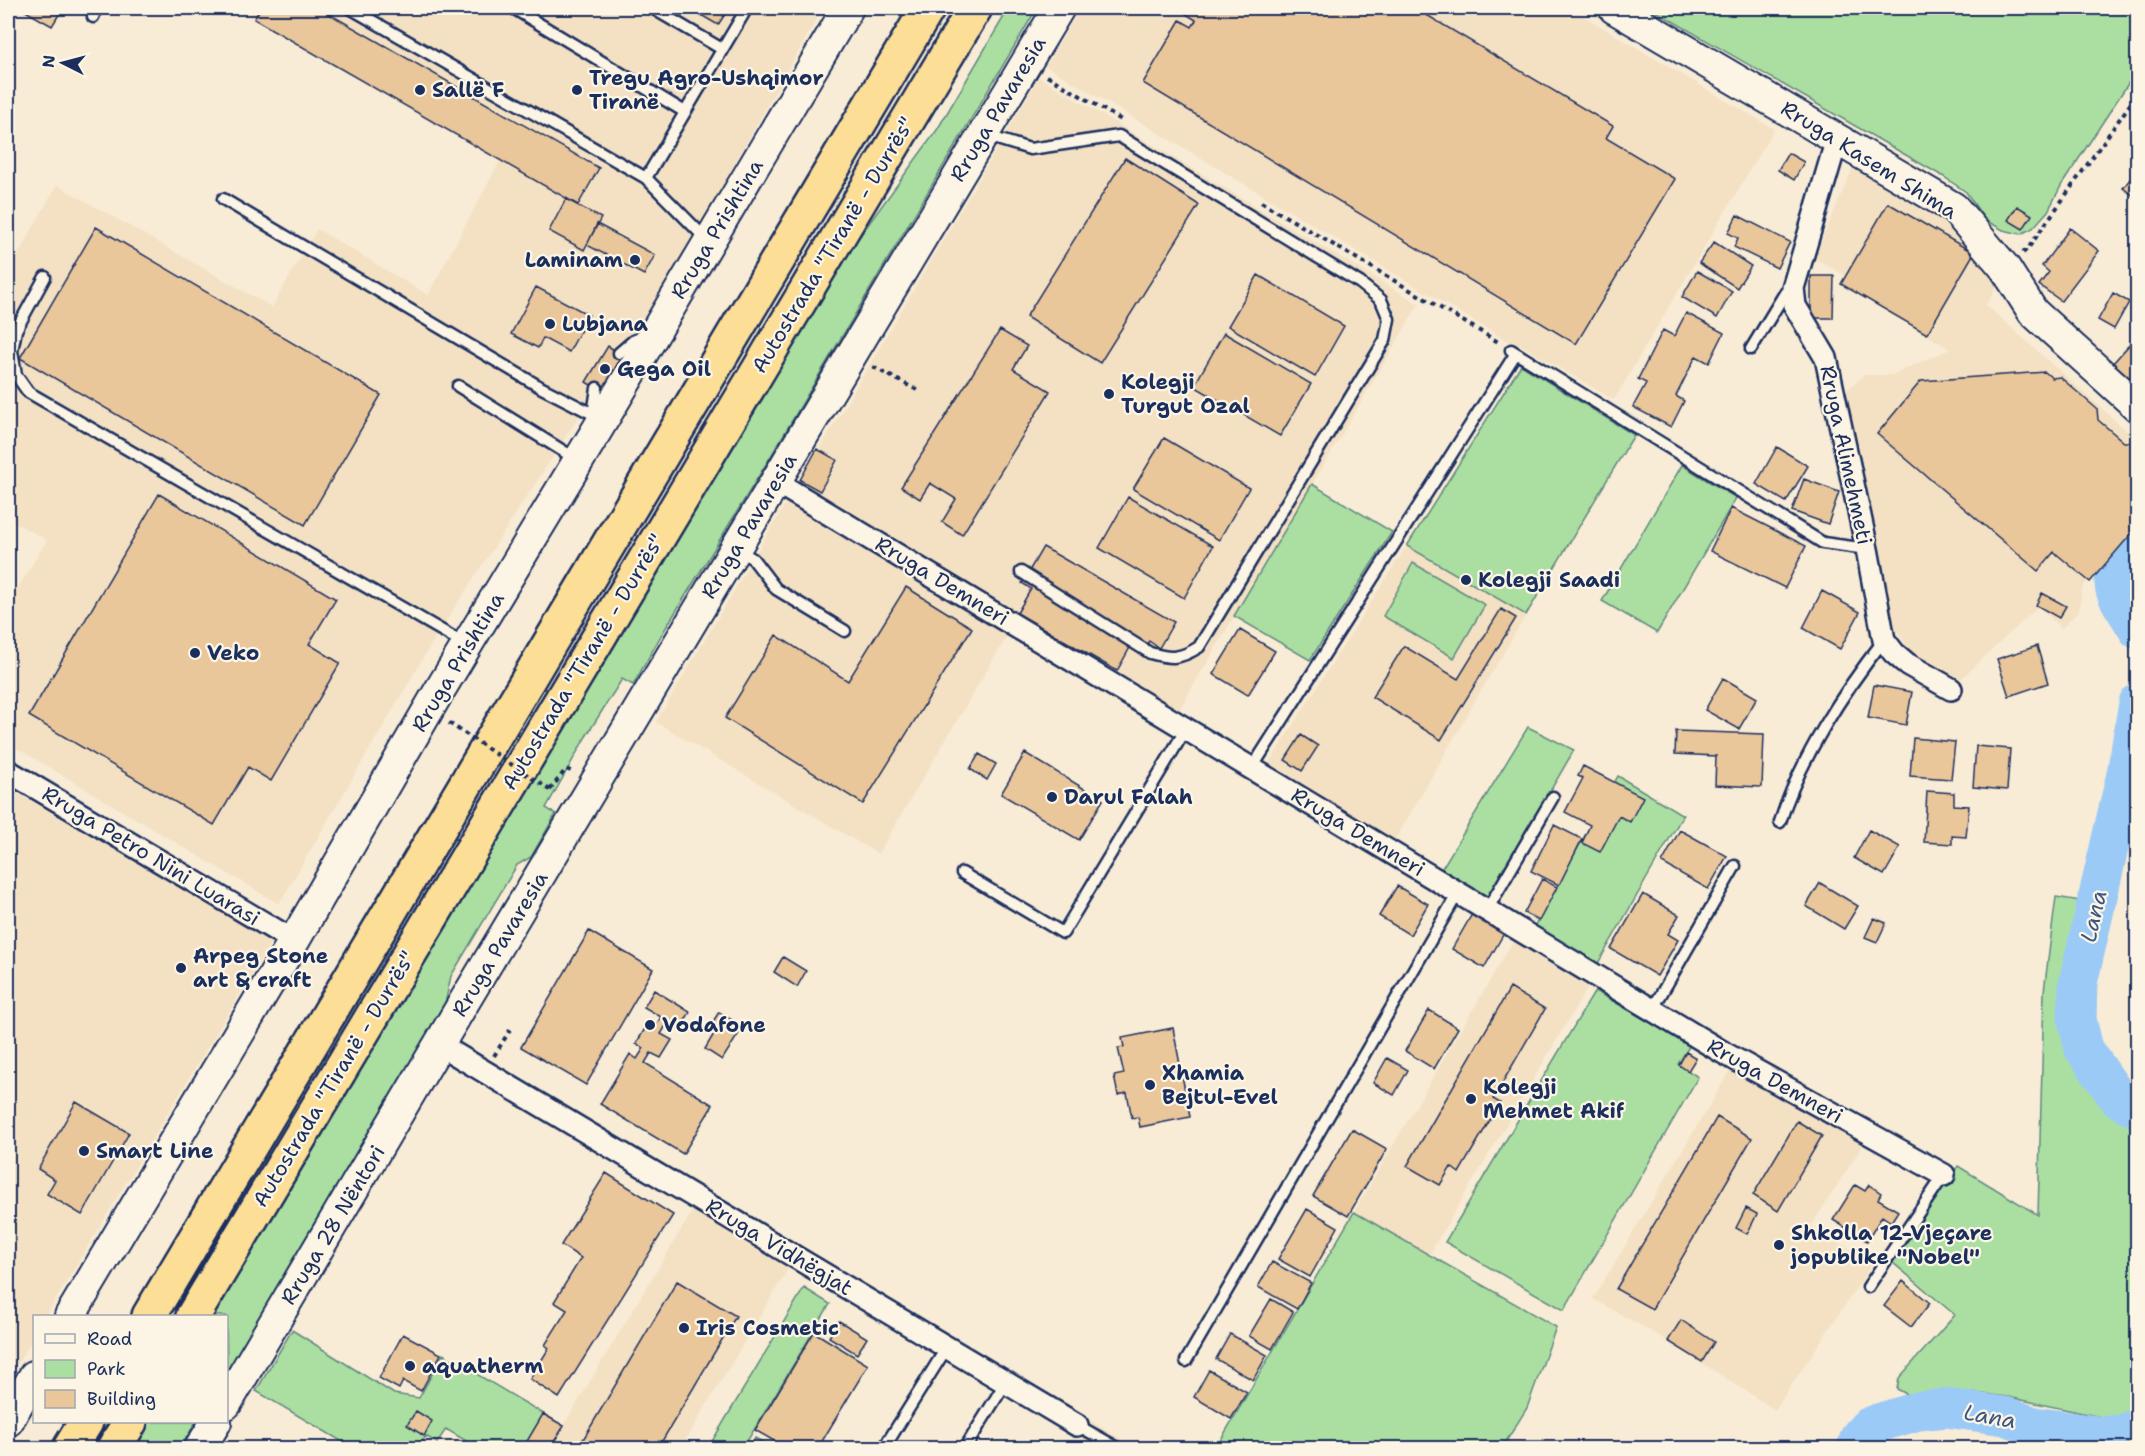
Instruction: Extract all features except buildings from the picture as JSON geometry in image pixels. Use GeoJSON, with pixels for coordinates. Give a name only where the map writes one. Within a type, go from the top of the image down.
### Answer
{"type":"FeatureCollection","features":[{"type":"Feature","properties":{"kind":"highway","name":"Autostrada \"Tiranë - Durrës\""},"geometry":{"type":"LineString","coordinates":[[150,1315],[928,8]]}},
{"type":"Feature","properties":{"kind":"highway","name":"Autostrada \"Tiranë - Durrës\""},"geometry":{"type":"LineString","coordinates":[[194,1315],[975,8]]}},
{"type":"Feature","properties":{"kind":"highway"},"geometry":{"type":"LineString","coordinates":[[70,1449],[85,1423]]}},
{"type":"Feature","properties":{"kind":"highway"},"geometry":{"type":"LineString","coordinates":[[114,1449],[129,1423]]}},
{"type":"Feature","properties":{"kind":"main road","name":"Rruga Prishtina"},"geometry":{"type":"LineString","coordinates":[[71,1315],[579,461],[596,423],[656,331],[848,8]]}},
{"type":"Feature","properties":{"kind":"main road","name":"Rruga Pavaresia"},"geometry":{"type":"LineString","coordinates":[[440,1045],[1059,8]]}},
{"type":"Feature","properties":{"kind":"main road","name":"Rruga Kasem Shima"},"geometry":{"type":"LineString","coordinates":[[1614,8],[1954,208],[2005,268],[2033,312],[2138,407]]}},
{"type":"Feature","properties":{"kind":"main road","name":"Rruga 28 Nëntori"},"geometry":{"type":"LineString","coordinates":[[228,1401],[440,1045]]}},
{"type":"Feature","properties":{"kind":"main road"},"geometry":{"type":"LineString","coordinates":[[8,1422],[33,1378]]}},
{"type":"Feature","properties":{"kind":"main road"},"geometry":{"type":"LineString","coordinates":[[200,1449],[215,1423]]}},
{"type":"Feature","properties":{"kind":"street"},"geometry":{"type":"LineString","coordinates":[[1793,288],[1837,139]]}},
{"type":"Feature","properties":{"kind":"street","name":"Rruga Alimehmeti"},"geometry":{"type":"LineString","coordinates":[[1793,288],[1795,306],[1826,358],[1884,640]]}},
{"type":"Feature","properties":{"kind":"street","name":"Rruga Demneri"},"geometry":{"type":"LineString","coordinates":[[776,482],[1724,1053],[1944,1175]]}},
{"type":"Feature","properties":{"kind":"street"},"geometry":{"type":"LineString","coordinates":[[1884,640],[1894,654],[1907,664],[1950,689]]}},
{"type":"Feature","properties":{"kind":"street","name":"Rruga Petro Nini Luarasi"},"geometry":{"type":"LineString","coordinates":[[8,771],[294,941]]}},
{"type":"Feature","properties":{"kind":"street","name":"Rruga Vidhëgjat"},"geometry":{"type":"LineString","coordinates":[[440,1045],[1077,1425]]}},
{"type":"Feature","properties":{"kind":"lane"},"geometry":{"type":"LineString","coordinates":[[350,8],[646,178],[709,242]]}},
{"type":"Feature","properties":{"kind":"lane"},"geometry":{"type":"LineString","coordinates":[[513,8],[685,112]]}},
{"type":"Feature","properties":{"kind":"lane"},"geometry":{"type":"LineString","coordinates":[[652,8],[722,49]]}},
{"type":"Feature","properties":{"kind":"lane"},"geometry":{"type":"LineString","coordinates":[[646,178],[747,8]]}},
{"type":"Feature","properties":{"kind":"lane"},"geometry":{"type":"LineString","coordinates":[[983,134],[1030,149],[1119,136],[1359,283],[1381,300],[1389,320],[1385,340],[1198,647],[1185,656],[1167,658],[1150,652],[1021,572]]}},
{"type":"Feature","properties":{"kind":"lane"},"geometry":{"type":"LineString","coordinates":[[223,199],[542,388],[596,423]]}},
{"type":"Feature","properties":{"kind":"lane"},"geometry":{"type":"LineString","coordinates":[[45,277],[16,330],[12,351],[16,375],[28,392],[468,645]]}},
{"type":"Feature","properties":{"kind":"lane"},"geometry":{"type":"LineString","coordinates":[[1751,349],[1785,293],[1793,288]]}},
{"type":"Feature","properties":{"kind":"lane"},"geometry":{"type":"LineString","coordinates":[[619,353],[633,341],[656,331]]}},
{"type":"Feature","properties":{"kind":"lane"},"geometry":{"type":"LineString","coordinates":[[1252,768],[1513,351],[1823,543],[1867,549]]}},
{"type":"Feature","properties":{"kind":"lane"},"geometry":{"type":"LineString","coordinates":[[458,386],[579,461]]}},
{"type":"Feature","properties":{"kind":"lane"},"geometry":{"type":"LineString","coordinates":[[596,423],[594,408],[597,388]]}},
{"type":"Feature","properties":{"kind":"lane"},"geometry":{"type":"LineString","coordinates":[[736,549],[753,559],[776,589],[845,631]]}},
{"type":"Feature","properties":{"kind":"lane"},"geometry":{"type":"LineString","coordinates":[[1780,822],[1797,776],[1838,706],[1884,640]]}},
{"type":"Feature","properties":{"kind":"lane"},"geometry":{"type":"LineString","coordinates":[[962,873],[1063,933],[1186,729]]}},
{"type":"Feature","properties":{"kind":"lane"},"geometry":{"type":"LineString","coordinates":[[1487,910],[1553,796]]}},
{"type":"Feature","properties":{"kind":"lane"},"geometry":{"type":"LineString","coordinates":[[1652,1010],[1735,866]]}},
{"type":"Feature","properties":{"kind":"lane"},"geometry":{"type":"LineString","coordinates":[[1186,1361],[1458,893]]}},
{"type":"Feature","properties":{"kind":"lane"},"geometry":{"type":"LineString","coordinates":[[1868,1287],[1944,1175]]}},
{"type":"Feature","properties":{"kind":"lane"},"geometry":{"type":"LineString","coordinates":[[884,1449],[947,1347]]}},
{"type":"Feature","properties":{"kind":"lane"},"geometry":{"type":"LineString","coordinates":[[965,1449],[1006,1382]]}},
{"type":"Feature","properties":{"kind":"lane","name":"Rruga Vidhëgjat"},"geometry":{"type":"LineString","coordinates":[[1077,1425],[1118,1449]]}},
{"type":"Feature","properties":{"kind":"path"},"geometry":{"type":"LineString","coordinates":[[2005,268],[2029,247],[2138,93]]}},
{"type":"Feature","properties":{"kind":"path"},"geometry":{"type":"LineString","coordinates":[[2133,100],[2138,104]]}},
{"type":"Feature","properties":{"kind":"path"},"geometry":{"type":"LineString","coordinates":[[851,356],[919,391]]}},
{"type":"Feature","properties":{"kind":"path"},"geometry":{"type":"LineString","coordinates":[[449,723],[550,790],[566,769],[569,771]]}},
{"type":"Feature","properties":{"kind":"path"},"geometry":{"type":"LineString","coordinates":[[485,1072],[510,1030]]}},
{"type":"Feature","properties":{"kind":"shaded area"},"geometry":{"type":"Polygon","coordinates":[[[235,8],[823,8],[625,357],[602,392],[578,418],[435,638],[279,904],[8,743],[8,604],[47,540],[8,519],[8,272],[57,185],[272,307],[317,229],[428,295],[500,161],[235,8]]]}},
{"type":"Feature","properties":{"kind":"shaded area"},"geometry":{"type":"Polygon","coordinates":[[[1080,8],[1570,8],[1774,129],[1614,400],[1513,341],[1511,343],[1046,66],[1080,8]]]}},
{"type":"Feature","properties":{"kind":"shaded area","name":"Kolegji Turgut Ozal"},"geometry":{"type":"Polygon","coordinates":[[[1039,77],[1419,304],[1179,710],[799,484],[1039,77]]]}},
{"type":"Feature","properties":{"kind":"shaded area"},"geometry":{"type":"Polygon","coordinates":[[[1855,163],[1958,230],[2000,281],[1986,305],[2137,440],[2137,524],[2091,573],[2082,590],[2079,611],[2061,629],[2039,606],[1962,678],[1951,679],[1914,657],[1890,620],[1841,395],[1864,375],[1892,375],[1950,349],[1841,284],[1846,276],[1814,258],[1855,163]]]}},
{"type":"Feature","properties":{"kind":"shaded area","name":"Kolegji Saadi"},"geometry":{"type":"Polygon","coordinates":[[[1521,365],[1634,435],[1488,679],[1394,842],[1267,766],[1521,365]]]}},
{"type":"Feature","properties":{"kind":"shaded area"},"geometry":{"type":"Polygon","coordinates":[[[787,501],[1009,633],[878,854],[656,722],[787,501]]]}},
{"type":"Feature","properties":{"kind":"shaded area"},"geometry":{"type":"Polygon","coordinates":[[[8,788],[273,939],[47,1315],[33,1315],[33,1338],[8,1380],[8,788]]]}},
{"type":"Feature","properties":{"kind":"shaded area","name":"Kolegji Mehmet Akif"},"geometry":{"type":"Polygon","coordinates":[[[1513,941],[1588,987],[1429,1255],[1354,1212],[1513,941]]]}},
{"type":"Feature","properties":{"kind":"shaded area","name":"Shkolla 12-Vjeçare jopublike \"Nobel\""},"geometry":{"type":"Polygon","coordinates":[[[1730,1071],[1863,1145],[1811,1226],[1873,1263],[1775,1410],[1661,1337],[1593,1299],[1730,1071]]]}},
{"type":"Feature","properties":{"kind":"shaded area"},"geometry":{"type":"Polygon","coordinates":[[[693,1210],[790,1266],[681,1448],[550,1448],[693,1210]]]}},
{"type":"Feature","properties":{"kind":"shaded area"},"geometry":{"type":"Polygon","coordinates":[[[1082,1416],[1136,1448],[1098,1448],[1073,1433],[1082,1416]]]}},
{"type":"Feature","properties":{"kind":"green space"},"geometry":{"type":"Polygon","coordinates":[[[1009,8],[1037,8],[633,685],[622,679],[585,738],[546,808],[556,814],[531,857],[517,865],[451,976],[445,1004],[228,1369],[228,1315],[206,1315],[803,314],[937,130],[1009,8]]]}},
{"type":"Feature","properties":{"kind":"green space"},"geometry":{"type":"Polygon","coordinates":[[[1650,8],[2137,8],[2137,70],[2061,186],[2048,211],[2033,228],[2021,234],[2003,230],[1985,220],[1966,192],[1944,177],[1650,8]]]}},
{"type":"Feature","properties":{"kind":"green space"},"geometry":{"type":"Polygon","coordinates":[[[1521,365],[1634,435],[1526,615],[1407,546],[1521,365]]]}},
{"type":"Feature","properties":{"kind":"green space"},"geometry":{"type":"Polygon","coordinates":[[[1682,465],[1736,498],[1657,633],[1602,601],[1682,465]]]}},
{"type":"Feature","properties":{"kind":"green space"},"geometry":{"type":"Polygon","coordinates":[[[1312,484],[1392,532],[1310,660],[1234,616],[1312,484]]]}},
{"type":"Feature","properties":{"kind":"green space"},"geometry":{"type":"Polygon","coordinates":[[[1413,563],[1485,605],[1454,658],[1383,616],[1413,563]]]}},
{"type":"Feature","properties":{"kind":"green space"},"geometry":{"type":"Polygon","coordinates":[[[1528,727],[1574,750],[1487,900],[1439,873],[1528,727]]]}},
{"type":"Feature","properties":{"kind":"green space"},"geometry":{"type":"Polygon","coordinates":[[[1618,776],[1683,815],[1597,965],[1534,927],[1618,776]]]}},
{"type":"Feature","properties":{"kind":"green space"},"geometry":{"type":"Polygon","coordinates":[[[2056,897],[2081,901],[2067,990],[2066,1039],[2111,1106],[2137,1126],[2137,1408],[2119,1416],[2106,1418],[2008,1397],[1974,1393],[1914,1398],[1897,1389],[1899,1378],[1955,1315],[1892,1262],[1958,1166],[2038,1215],[2044,991],[2056,897]]]}},
{"type":"Feature","properties":{"kind":"green space"},"geometry":{"type":"Polygon","coordinates":[[[1595,991],[1690,1045],[1678,1064],[1698,1077],[1564,1310],[1445,1242],[1595,991]]]}},
{"type":"Feature","properties":{"kind":"green space"},"geometry":{"type":"Polygon","coordinates":[[[1354,1212],[1556,1327],[1527,1408],[1502,1448],[1216,1448],[1354,1212]]]}},
{"type":"Feature","properties":{"kind":"green space"},"geometry":{"type":"Polygon","coordinates":[[[804,1288],[830,1304],[743,1448],[708,1448],[804,1288]]]}},
{"type":"Feature","properties":{"kind":"green space"},"geometry":{"type":"Polygon","coordinates":[[[292,1330],[394,1394],[419,1398],[443,1354],[564,1426],[550,1448],[478,1448],[446,1429],[437,1443],[426,1436],[418,1448],[353,1448],[256,1391],[292,1330]]]}},
{"type":"Feature","properties":{"kind":"green space"},"geometry":{"type":"Polygon","coordinates":[[[142,1423],[195,1423],[180,1448],[127,1448],[142,1423]]]}},
{"type":"Feature","properties":{"kind":"green space"},"geometry":{"type":"Polygon","coordinates":[[[755,1438],[774,1448],[748,1448],[755,1438]]]}},
{"type":"Feature","properties":{"kind":"waterway","name":"Lana"},"geometry":{"type":"LineString","coordinates":[[2138,548],[2118,570],[2114,579],[2117,596],[2138,630]]}},
{"type":"Feature","properties":{"kind":"waterway","name":"Lana"},"geometry":{"type":"LineString","coordinates":[[2138,703],[2126,774],[2078,983],[2077,1019],[2084,1049],[2118,1098],[2138,1109]]}},
{"type":"Feature","properties":{"kind":"waterway","name":"Lana"},"geometry":{"type":"LineString","coordinates":[[1856,1448],[1860,1436],[1868,1427],[1918,1411],[1946,1408],[2005,1416],[2034,1426],[2104,1436],[2125,1433],[2138,1427]]}},
{"type":"Feature","properties":{"kind":"place","name":"Sallë F"},"geometry":{"type":"Point","coordinates":[420,90]}},
{"type":"Feature","properties":{"kind":"place","name":"Tregu Agro-Ushqimor Tiranë"},"geometry":{"type":"Point","coordinates":[577,90]}},
{"type":"Feature","properties":{"kind":"place","name":"Laminam"},"geometry":{"type":"Point","coordinates":[635,260]}},
{"type":"Feature","properties":{"kind":"place","name":"Lubjana"},"geometry":{"type":"Point","coordinates":[550,324]}},
{"type":"Feature","properties":{"kind":"place","name":"Gega Oil"},"geometry":{"type":"Point","coordinates":[605,369]}},
{"type":"Feature","properties":{"kind":"place","name":"Kolegji Turgut Ozal"},"geometry":{"type":"Point","coordinates":[1109,394]}},
{"type":"Feature","properties":{"kind":"place","name":"Kolegji Saadi"},"geometry":{"type":"Point","coordinates":[1466,580]}},
{"type":"Feature","properties":{"kind":"place","name":"Veko"},"geometry":{"type":"Point","coordinates":[195,653]}},
{"type":"Feature","properties":{"kind":"place","name":"Darul Falah"},"geometry":{"type":"Point","coordinates":[1052,797]}},
{"type":"Feature","properties":{"kind":"place","name":"Arpeg Stone art & craft"},"geometry":{"type":"Point","coordinates":[181,968]}},
{"type":"Feature","properties":{"kind":"place","name":"Vodafone"},"geometry":{"type":"Point","coordinates":[650,1025]}},
{"type":"Feature","properties":{"kind":"place","name":"Xhamia Bejtul-Evel"},"geometry":{"type":"Point","coordinates":[1150,1085]}},
{"type":"Feature","properties":{"kind":"place","name":"Kolegji Mehmet Akif"},"geometry":{"type":"Point","coordinates":[1471,1099]}},
{"type":"Feature","properties":{"kind":"place","name":"Smart Line"},"geometry":{"type":"Point","coordinates":[84,1151]}},
{"type":"Feature","properties":{"kind":"place","name":"Shkolla 12-Vjeçare jopublike \"Nobel\""},"geometry":{"type":"Point","coordinates":[1779,1245]}},
{"type":"Feature","properties":{"kind":"place","name":"Iris Cosmetic"},"geometry":{"type":"Point","coordinates":[684,1328]}},
{"type":"Feature","properties":{"kind":"place","name":"aquatherm"},"geometry":{"type":"Point","coordinates":[410,1366]}}]}
